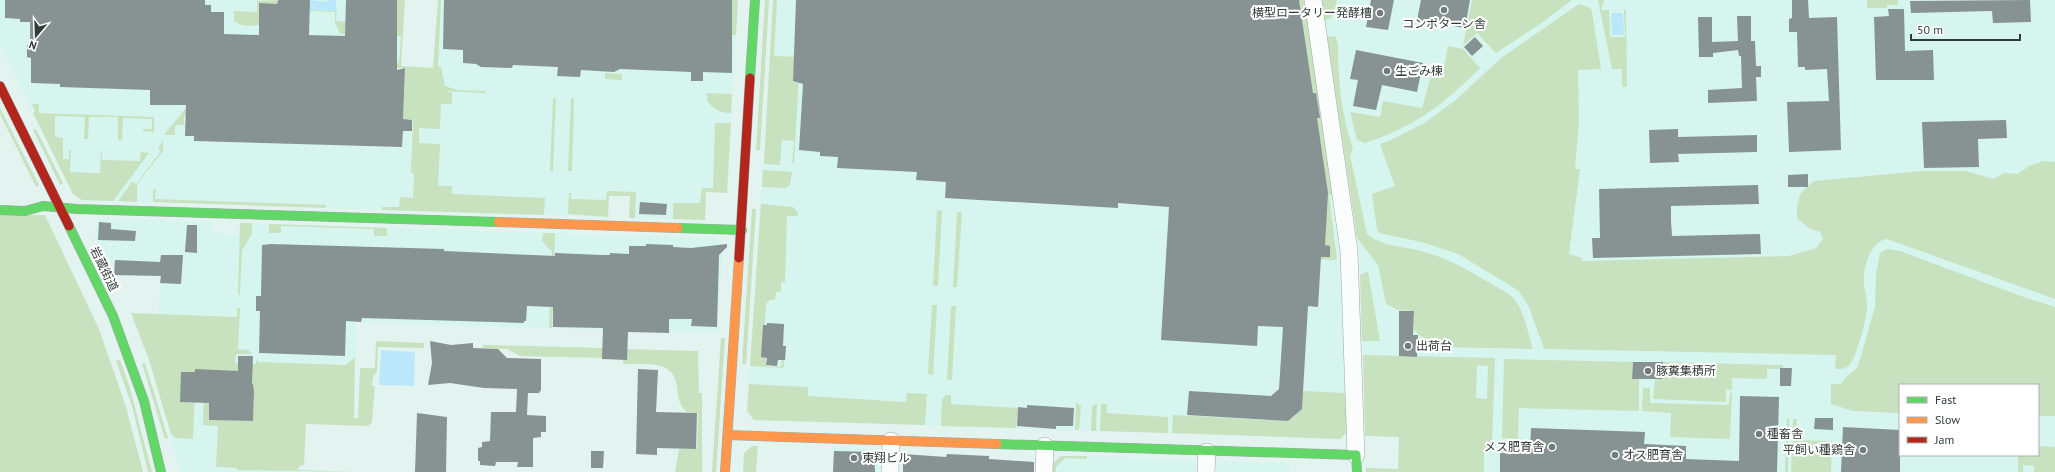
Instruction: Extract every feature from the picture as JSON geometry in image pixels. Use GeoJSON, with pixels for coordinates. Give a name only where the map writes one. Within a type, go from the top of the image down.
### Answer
{"type":"FeatureCollection","features":[{"type":"Feature","properties":{"kind":"street"},"geometry":{"type":"LineString","coordinates":[[725,472],[756,0]]}},
{"type":"Feature","properties":{"kind":"street"},"geometry":{"type":"LineString","coordinates":[[728,435],[1207,452],[1357,464],[1349,251],[1313,0]]}},
{"type":"Feature","properties":{"kind":"street","name":"岩蔵街道"},"geometry":{"type":"LineString","coordinates":[[0,86],[105,299],[131,363],[146,408],[161,472]]}},
{"type":"Feature","properties":{"kind":"street"},"geometry":{"type":"LineString","coordinates":[[0,210],[25,211],[43,206],[77,209],[742,230]]}},
{"type":"Feature","properties":{"kind":"street"},"geometry":{"type":"LineString","coordinates":[[890,441],[890,472]]}},
{"type":"Feature","properties":{"kind":"street"},"geometry":{"type":"LineString","coordinates":[[1044,472],[1045,446]]}},
{"type":"Feature","properties":{"kind":"street"},"geometry":{"type":"LineString","coordinates":[[1206,472],[1207,452]]}},
{"type":"Feature","properties":{"kind":"shaded area"},"geometry":{"type":"Polygon","coordinates":[[[0,0],[405,0],[401,66],[433,68],[438,0],[738,0],[727,193],[706,192],[705,220],[629,218],[630,196],[609,196],[608,217],[82,200],[73,194],[0,47],[0,0]]]}},
{"type":"Feature","properties":{"kind":"shaded area"},"geometry":{"type":"Polygon","coordinates":[[[773,0],[1304,0],[1341,250],[1347,432],[1340,439],[754,420],[747,411],[773,0]]]}},
{"type":"Feature","properties":{"kind":"shaded area"},"geometry":{"type":"Polygon","coordinates":[[[1321,0],[2055,0],[2055,472],[1366,472],[1366,468],[1398,469],[1399,437],[1365,436],[1359,249],[1321,0]]]}},
{"type":"Feature","properties":{"kind":"shaded area"},"geometry":{"type":"Polygon","coordinates":[[[98,219],[212,222],[212,233],[239,234],[240,223],[716,238],[723,246],[717,333],[356,322],[354,418],[299,416],[297,469],[352,472],[180,472],[161,399],[237,317],[159,314],[160,276],[113,275],[94,236],[98,219]]]}},
{"type":"Feature","properties":{"kind":"shaded area","name":"東翔ビル"},"geometry":{"type":"Polygon","coordinates":[[[833,448],[875,449],[882,457],[882,472],[833,472],[833,448]]]}},
{"type":"Feature","properties":{"kind":"shaded area"},"geometry":{"type":"Polygon","coordinates":[[[1061,456],[1190,459],[1198,467],[1198,472],[1053,472],[1053,463],[1061,456]]]}},
{"type":"Feature","properties":{"kind":"shaded area"},"geometry":{"type":"Polygon","coordinates":[[[1223,461],[1289,463],[1289,472],[1215,472],[1215,468],[1223,461]]]}},
{"type":"Feature","properties":{"kind":"green space"},"geometry":{"type":"Polygon","coordinates":[[[277,0],[277,20],[249,26],[238,24],[234,21],[234,11],[257,12],[257,1],[277,0]]]}},
{"type":"Feature","properties":{"kind":"green space"},"geometry":{"type":"Polygon","coordinates":[[[310,0],[311,10],[336,11],[337,0],[336,21],[347,22],[387,0],[405,0],[401,66],[433,68],[438,0],[441,0],[438,66],[441,67],[445,86],[457,90],[485,91],[485,93],[446,91],[452,93],[452,104],[441,104],[440,129],[419,128],[419,143],[440,144],[438,186],[452,186],[452,194],[545,198],[544,215],[382,210],[382,207],[399,207],[400,197],[413,198],[414,174],[411,173],[413,120],[403,119],[405,68],[226,63],[184,116],[184,125],[175,125],[175,135],[164,135],[225,60],[225,57],[399,63],[401,36],[340,34],[335,22],[335,12],[309,11],[310,0]]]}},
{"type":"Feature","properties":{"kind":"green space"},"geometry":{"type":"Polygon","coordinates":[[[732,0],[738,0],[736,35],[731,35],[732,0]]]}},
{"type":"Feature","properties":{"kind":"green space"},"geometry":{"type":"Polygon","coordinates":[[[765,0],[769,0],[760,150],[756,150],[765,0]]]}},
{"type":"Feature","properties":{"kind":"green space"},"geometry":{"type":"Polygon","coordinates":[[[773,0],[777,0],[774,56],[800,57],[794,163],[792,163],[794,141],[782,140],[780,165],[764,164],[773,0]]]}},
{"type":"Feature","properties":{"kind":"green space"},"geometry":{"type":"Polygon","coordinates":[[[1299,0],[1304,0],[1333,195],[1329,195],[1337,260],[1310,259],[1317,118],[1319,117],[1316,93],[1313,92],[1299,0]]]}},
{"type":"Feature","properties":{"kind":"green space"},"geometry":{"type":"Polygon","coordinates":[[[1321,0],[1337,0],[1335,9],[1330,19],[1324,20],[1321,0]]]}},
{"type":"Feature","properties":{"kind":"green space"},"geometry":{"type":"Polygon","coordinates":[[[1472,0],[1572,0],[1543,22],[1496,53],[1477,33],[1463,46],[1472,0]]]}},
{"type":"Feature","properties":{"kind":"green space"},"geometry":{"type":"Polygon","coordinates":[[[1598,0],[1604,0],[1601,10],[1609,10],[1610,37],[1625,37],[1624,10],[1626,10],[1627,87],[1622,87],[1622,69],[1612,69],[1598,0]]]}},
{"type":"Feature","properties":{"kind":"green space"},"geometry":{"type":"Polygon","coordinates":[[[1867,0],[1898,0],[1898,5],[1887,5],[1887,8],[1867,8],[1867,0]]]}},
{"type":"Feature","properties":{"kind":"green space"},"geometry":{"type":"Polygon","coordinates":[[[1579,4],[1590,8],[1592,12],[1601,69],[1578,70],[1579,122],[1575,169],[1580,169],[1569,254],[1582,258],[1582,261],[1789,256],[1816,248],[1823,239],[1820,232],[1809,228],[1797,218],[1798,201],[1805,189],[1814,181],[1922,171],[1966,171],[1993,179],[2004,173],[2018,174],[2029,166],[2043,161],[2055,162],[2055,299],[1887,239],[1876,245],[1868,257],[1864,272],[1864,285],[1867,300],[1865,322],[1854,357],[1850,364],[1844,368],[1835,369],[1836,355],[1544,349],[1529,307],[1519,291],[1458,254],[1421,242],[1379,233],[1377,229],[1372,194],[1395,186],[1380,144],[1426,122],[1457,99],[1501,58],[1579,4]]]}},
{"type":"Feature","properties":{"kind":"green space"},"geometry":{"type":"Polygon","coordinates":[[[1335,36],[1338,43],[1343,110],[1353,149],[1350,155],[1367,234],[1386,244],[1421,251],[1441,257],[1508,294],[1515,300],[1521,311],[1533,349],[1435,347],[1419,335],[1414,329],[1414,311],[1398,310],[1386,304],[1378,265],[1357,238],[1327,37],[1335,36]]]}},
{"type":"Feature","properties":{"kind":"green space"},"geometry":{"type":"Polygon","coordinates":[[[1448,46],[1463,49],[1480,68],[1441,104],[1414,122],[1365,143],[1357,140],[1350,112],[1380,117],[1383,101],[1422,108],[1431,76],[1442,78],[1448,46]]]}},
{"type":"Feature","properties":{"kind":"green space"},"geometry":{"type":"Polygon","coordinates":[[[605,73],[622,74],[622,80],[605,79],[605,73]]]}},
{"type":"Feature","properties":{"kind":"green space"},"geometry":{"type":"Polygon","coordinates":[[[707,93],[732,94],[731,113],[720,111],[712,106],[707,101],[707,93]]]}},
{"type":"Feature","properties":{"kind":"green space"},"geometry":{"type":"Polygon","coordinates":[[[553,98],[556,98],[553,171],[550,171],[553,98]]]}},
{"type":"Feature","properties":{"kind":"green space"},"geometry":{"type":"Polygon","coordinates":[[[571,98],[574,99],[572,171],[568,171],[571,98]]]}},
{"type":"Feature","properties":{"kind":"green space"},"geometry":{"type":"Polygon","coordinates":[[[32,104],[39,104],[39,113],[154,117],[154,132],[143,131],[143,129],[152,129],[152,119],[123,118],[122,140],[118,140],[118,117],[89,117],[88,139],[84,139],[85,117],[55,116],[55,137],[63,138],[63,159],[69,159],[69,150],[71,150],[70,172],[100,173],[101,151],[102,160],[140,161],[141,152],[149,153],[113,201],[82,200],[73,194],[33,113],[35,112],[32,104]]]}},
{"type":"Feature","properties":{"kind":"green space"},"geometry":{"type":"Polygon","coordinates":[[[0,108],[39,185],[36,187],[0,114],[0,108]]]}},
{"type":"Feature","properties":{"kind":"green space"},"geometry":{"type":"Polygon","coordinates":[[[715,123],[731,123],[727,193],[706,192],[705,220],[673,219],[673,203],[700,203],[702,188],[713,188],[715,123]]]}},
{"type":"Feature","properties":{"kind":"green space"},"geometry":{"type":"Polygon","coordinates":[[[36,129],[63,183],[60,185],[33,130],[36,129]]]}},
{"type":"Feature","properties":{"kind":"green space"},"geometry":{"type":"Polygon","coordinates":[[[163,141],[163,151],[137,184],[137,202],[118,201],[132,182],[136,184],[161,151],[158,148],[163,141]]]}},
{"type":"Feature","properties":{"kind":"green space"},"geometry":{"type":"Polygon","coordinates":[[[763,170],[792,172],[790,185],[786,188],[762,187],[763,170]]]}},
{"type":"Feature","properties":{"kind":"green space"},"geometry":{"type":"Polygon","coordinates":[[[153,189],[156,189],[155,199],[326,205],[326,208],[153,202],[153,189]]]}},
{"type":"Feature","properties":{"kind":"green space"},"geometry":{"type":"Polygon","coordinates":[[[607,191],[636,192],[635,218],[629,218],[630,196],[609,196],[608,217],[568,214],[569,193],[571,193],[571,199],[606,200],[607,191]]]}},
{"type":"Feature","properties":{"kind":"green space"},"geometry":{"type":"Polygon","coordinates":[[[761,204],[793,207],[798,213],[798,216],[787,216],[785,282],[781,282],[781,292],[776,292],[775,300],[770,300],[766,304],[763,356],[766,356],[766,366],[781,367],[782,360],[784,360],[784,367],[781,368],[750,366],[761,204]]]}},
{"type":"Feature","properties":{"kind":"green space"},"geometry":{"type":"Polygon","coordinates":[[[752,209],[756,209],[746,364],[742,364],[752,209]]]}},
{"type":"Feature","properties":{"kind":"green space"},"geometry":{"type":"Polygon","coordinates":[[[937,210],[942,211],[938,286],[933,286],[937,210]]]}},
{"type":"Feature","properties":{"kind":"green space"},"geometry":{"type":"Polygon","coordinates":[[[957,212],[962,212],[957,287],[953,287],[957,212]]]}},
{"type":"Feature","properties":{"kind":"green space"},"geometry":{"type":"Polygon","coordinates":[[[0,215],[45,215],[99,329],[126,407],[143,472],[0,472],[0,215]]]}},
{"type":"Feature","properties":{"kind":"green space"},"geometry":{"type":"Polygon","coordinates":[[[240,223],[252,223],[252,234],[242,250],[240,295],[238,295],[240,223]]]}},
{"type":"Feature","properties":{"kind":"green space"},"geometry":{"type":"Polygon","coordinates":[[[269,224],[387,228],[387,236],[374,236],[374,229],[281,226],[281,233],[269,233],[269,224]]]}},
{"type":"Feature","properties":{"kind":"green space"},"geometry":{"type":"Polygon","coordinates":[[[543,233],[555,233],[552,328],[549,328],[552,252],[542,241],[543,233]]]}},
{"type":"Feature","properties":{"kind":"green space"},"geometry":{"type":"Polygon","coordinates":[[[1887,249],[1900,251],[2021,296],[2055,307],[2055,416],[2039,416],[2039,384],[1899,384],[1899,413],[1853,411],[1831,404],[1831,384],[1841,384],[1845,378],[1858,366],[1875,307],[1876,274],[1880,253],[1887,249]]]}},
{"type":"Feature","properties":{"kind":"green space"},"geometry":{"type":"Polygon","coordinates":[[[1368,271],[1380,341],[1362,341],[1360,275],[1368,271]]]}},
{"type":"Feature","properties":{"kind":"green space"},"geometry":{"type":"Polygon","coordinates":[[[932,305],[937,305],[933,375],[928,374],[932,305]]]}},
{"type":"Feature","properties":{"kind":"green space"},"geometry":{"type":"Polygon","coordinates":[[[951,306],[956,306],[952,380],[947,380],[951,306]]]}},
{"type":"Feature","properties":{"kind":"green space"},"geometry":{"type":"Polygon","coordinates":[[[237,308],[240,308],[238,349],[248,350],[252,354],[236,354],[235,363],[256,364],[256,359],[258,362],[346,365],[355,357],[354,418],[358,418],[360,368],[375,368],[376,341],[424,343],[424,348],[378,347],[377,371],[373,377],[372,386],[375,386],[372,422],[368,426],[306,424],[304,465],[301,465],[297,470],[359,472],[237,470],[237,468],[216,467],[218,426],[203,425],[204,387],[195,387],[193,439],[176,438],[171,434],[149,360],[131,313],[237,317],[237,308]],[[210,391],[209,420],[253,421],[254,392],[210,391]]]}},
{"type":"Feature","properties":{"kind":"green space"},"geometry":{"type":"Polygon","coordinates":[[[721,338],[725,338],[716,472],[712,472],[721,338]]]}},
{"type":"Feature","properties":{"kind":"green space"},"geometry":{"type":"Polygon","coordinates":[[[483,345],[605,348],[605,358],[520,356],[507,349],[483,348],[483,345]]]}},
{"type":"Feature","properties":{"kind":"green space"},"geometry":{"type":"Polygon","coordinates":[[[624,349],[698,351],[699,393],[702,393],[702,472],[675,472],[679,449],[697,449],[698,413],[687,412],[682,407],[678,398],[675,378],[671,372],[664,367],[657,365],[623,364],[624,349]]]}},
{"type":"Feature","properties":{"kind":"green space"},"geometry":{"type":"Polygon","coordinates":[[[1363,355],[1495,358],[1492,445],[1484,452],[1484,472],[1366,472],[1366,468],[1398,469],[1399,437],[1365,436],[1363,355]],[[1477,365],[1476,398],[1487,399],[1488,366],[1477,365]]]}},
{"type":"Feature","properties":{"kind":"green space"},"geometry":{"type":"Polygon","coordinates":[[[1504,359],[1633,362],[1632,379],[1639,379],[1639,411],[1519,408],[1518,439],[1502,438],[1504,359]]]}},
{"type":"Feature","properties":{"kind":"green space"},"geometry":{"type":"Polygon","coordinates":[[[120,360],[129,385],[152,472],[148,472],[132,406],[116,361],[120,360]]]}},
{"type":"Feature","properties":{"kind":"green space"},"geometry":{"type":"Polygon","coordinates":[[[1663,362],[1783,365],[1783,369],[1767,369],[1767,377],[1765,379],[1732,378],[1732,390],[1726,389],[1726,402],[1653,399],[1655,379],[1662,379],[1663,362]]]}},
{"type":"Feature","properties":{"kind":"green space"},"geometry":{"type":"Polygon","coordinates":[[[145,363],[168,438],[165,439],[142,364],[145,363]]]}},
{"type":"Feature","properties":{"kind":"green space"},"geometry":{"type":"Polygon","coordinates":[[[749,384],[808,387],[808,396],[906,402],[907,393],[927,394],[925,425],[754,420],[747,411],[749,384]]]}},
{"type":"Feature","properties":{"kind":"green space"},"geometry":{"type":"Polygon","coordinates":[[[1643,388],[1650,388],[1650,403],[1729,405],[1730,393],[1732,393],[1730,439],[1670,437],[1671,413],[1642,411],[1643,388]]]}},
{"type":"Feature","properties":{"kind":"green space"},"geometry":{"type":"Polygon","coordinates":[[[1303,391],[1346,393],[1347,432],[1340,439],[1172,433],[1173,415],[1288,421],[1302,409],[1303,391]]]}},
{"type":"Feature","properties":{"kind":"green space"},"geometry":{"type":"Polygon","coordinates":[[[946,395],[951,395],[951,404],[1018,408],[1016,428],[941,426],[942,399],[946,395]]]}},
{"type":"Feature","properties":{"kind":"green space"},"geometry":{"type":"Polygon","coordinates":[[[1076,402],[1081,406],[1079,430],[1075,430],[1076,402]]]}},
{"type":"Feature","properties":{"kind":"green space"},"geometry":{"type":"Polygon","coordinates":[[[1097,403],[1096,431],[1091,431],[1092,407],[1097,403]]]}},
{"type":"Feature","properties":{"kind":"green space"},"geometry":{"type":"Polygon","coordinates":[[[1101,404],[1107,404],[1107,413],[1168,417],[1168,433],[1100,431],[1101,404]]]}},
{"type":"Feature","properties":{"kind":"green space"},"geometry":{"type":"Polygon","coordinates":[[[1787,418],[1789,418],[1788,472],[1785,472],[1787,418]]]}},
{"type":"Feature","properties":{"kind":"green space"},"geometry":{"type":"Polygon","coordinates":[[[1793,419],[1797,419],[1796,440],[1832,441],[1831,472],[1791,472],[1793,419]]]}},
{"type":"Feature","properties":{"kind":"green space"},"geometry":{"type":"Polygon","coordinates":[[[752,446],[758,446],[756,472],[743,472],[744,453],[752,446]]]}},
{"type":"Feature","properties":{"kind":"green space"},"geometry":{"type":"Polygon","coordinates":[[[2039,446],[2055,447],[2055,472],[2034,472],[2034,466],[2023,465],[2023,472],[2018,472],[2018,456],[2039,456],[2039,446]]]}},
{"type":"Feature","properties":{"kind":"green space"},"geometry":{"type":"Polygon","coordinates":[[[1061,456],[1087,456],[1087,459],[1065,458],[1056,467],[1056,472],[1053,472],[1053,463],[1061,456]]]}},
{"type":"Feature","properties":{"kind":"water"},"geometry":{"type":"Polygon","coordinates":[[[311,0],[326,2],[328,0],[336,0],[336,11],[310,10],[311,0]]]}},
{"type":"Feature","properties":{"kind":"water"},"geometry":{"type":"Polygon","coordinates":[[[1611,13],[1623,13],[1624,35],[1612,35],[1611,13]]]}},
{"type":"Feature","properties":{"kind":"water"},"geometry":{"type":"Polygon","coordinates":[[[381,350],[415,352],[414,386],[379,385],[381,350]]]}},
{"type":"Feature","properties":{"kind":"building"},"geometry":{"type":"Polygon","coordinates":[[[5,0],[205,0],[205,5],[211,5],[211,12],[224,12],[224,34],[259,35],[259,3],[277,4],[278,0],[310,0],[309,35],[345,36],[346,0],[397,0],[397,70],[405,68],[403,119],[412,120],[412,131],[403,131],[402,147],[194,141],[194,136],[185,136],[186,105],[150,105],[150,90],[60,87],[60,84],[31,83],[31,58],[27,57],[27,45],[30,45],[30,22],[20,22],[20,19],[5,18],[5,0]]]}},
{"type":"Feature","properties":{"kind":"building"},"geometry":{"type":"Polygon","coordinates":[[[444,0],[732,0],[732,73],[703,72],[703,81],[691,81],[691,72],[620,69],[614,72],[581,70],[580,77],[557,76],[558,67],[513,65],[512,68],[481,67],[476,64],[463,63],[463,50],[443,49],[444,0]]]}},
{"type":"Feature","properties":{"kind":"building"},"geometry":{"type":"Polygon","coordinates":[[[796,0],[1299,0],[1313,93],[1316,93],[1320,118],[1317,118],[1328,193],[1325,245],[1330,246],[1330,257],[1321,257],[1318,307],[1308,306],[1302,409],[1288,421],[1187,415],[1189,391],[1271,396],[1279,389],[1283,327],[1258,326],[1257,346],[1161,340],[1169,207],[1118,203],[1118,208],[945,198],[946,182],[916,180],[917,172],[837,168],[838,157],[820,156],[820,152],[799,150],[803,84],[793,81],[796,0]]]}},
{"type":"Feature","properties":{"kind":"building","name":"横型ロータリー発酵槽"},"geometry":{"type":"Polygon","coordinates":[[[1371,0],[1394,0],[1388,30],[1366,27],[1371,0]]]}},
{"type":"Feature","properties":{"kind":"building","name":"コンポターン舎"},"geometry":{"type":"Polygon","coordinates":[[[1421,0],[1470,0],[1465,28],[1417,20],[1421,0]]]}},
{"type":"Feature","properties":{"kind":"building"},"geometry":{"type":"Polygon","coordinates":[[[1792,0],[1808,0],[1809,18],[1837,17],[1841,150],[1789,152],[1787,102],[1829,101],[1827,69],[1805,70],[1805,67],[1798,67],[1797,32],[1789,32],[1789,19],[1792,18],[1792,0]]]}},
{"type":"Feature","properties":{"kind":"building"},"geometry":{"type":"Polygon","coordinates":[[[2030,0],[2031,22],[1993,23],[1992,11],[1911,13],[1910,1],[2030,0]]]}},
{"type":"Feature","properties":{"kind":"building"},"geometry":{"type":"Polygon","coordinates":[[[1888,9],[1904,9],[1905,51],[1933,50],[1934,80],[1876,80],[1874,17],[1889,16],[1888,9]]]}},
{"type":"Feature","properties":{"kind":"building"},"geometry":{"type":"Polygon","coordinates":[[[1737,16],[1751,16],[1751,41],[1755,41],[1756,66],[1761,66],[1761,77],[1756,77],[1757,101],[1708,103],[1708,90],[1742,88],[1741,56],[1739,56],[1738,50],[1713,53],[1713,57],[1699,57],[1698,17],[1712,17],[1712,42],[1738,41],[1737,16]]]}},
{"type":"Feature","properties":{"kind":"building"},"geometry":{"type":"Polygon","coordinates":[[[1475,37],[1483,46],[1472,56],[1464,47],[1475,37]]]}},
{"type":"Feature","properties":{"kind":"building","name":"生ごみ棟"},"geometry":{"type":"Polygon","coordinates":[[[1356,50],[1423,63],[1417,92],[1382,85],[1376,110],[1353,106],[1358,80],[1350,79],[1356,50]]]}},
{"type":"Feature","properties":{"kind":"building"},"geometry":{"type":"Polygon","coordinates":[[[2006,120],[2007,138],[1978,139],[1979,167],[1924,168],[1922,122],[2006,120]]]}},
{"type":"Feature","properties":{"kind":"building"},"geometry":{"type":"Polygon","coordinates":[[[1678,129],[1678,137],[1757,135],[1757,152],[1678,154],[1679,162],[1650,163],[1649,130],[1678,129]]]}},
{"type":"Feature","properties":{"kind":"building"},"geometry":{"type":"Polygon","coordinates":[[[1808,174],[1808,187],[1788,187],[1788,175],[1808,174]]]}},
{"type":"Feature","properties":{"kind":"building"},"geometry":{"type":"Polygon","coordinates":[[[1758,185],[1759,204],[1671,206],[1671,221],[1672,236],[1760,234],[1761,254],[1593,258],[1592,238],[1600,238],[1599,189],[1758,185]]]}},
{"type":"Feature","properties":{"kind":"building"},"geometry":{"type":"Polygon","coordinates":[[[640,202],[667,204],[666,215],[639,214],[640,202]]]}},
{"type":"Feature","properties":{"kind":"building"},"geometry":{"type":"Polygon","coordinates":[[[99,222],[111,223],[111,229],[136,231],[135,241],[98,240],[99,222]]]}},
{"type":"Feature","properties":{"kind":"building"},"geometry":{"type":"Polygon","coordinates":[[[187,225],[197,225],[197,253],[185,252],[187,225]]]}},
{"type":"Feature","properties":{"kind":"building"},"geometry":{"type":"Polygon","coordinates":[[[646,244],[673,245],[673,247],[691,248],[727,244],[727,247],[719,255],[717,327],[691,326],[692,319],[669,319],[669,333],[628,332],[627,360],[602,359],[603,328],[553,327],[553,307],[527,306],[526,321],[524,321],[524,323],[362,318],[361,322],[346,321],[345,356],[259,353],[260,311],[256,311],[256,296],[261,296],[262,245],[444,249],[444,251],[555,256],[555,253],[601,255],[610,255],[610,253],[629,254],[629,246],[646,246],[646,244]]]}},
{"type":"Feature","properties":{"kind":"building"},"geometry":{"type":"Polygon","coordinates":[[[161,255],[183,255],[181,284],[160,283],[161,276],[114,275],[115,260],[160,262],[161,255]]]}},
{"type":"Feature","properties":{"kind":"building"},"geometry":{"type":"Polygon","coordinates":[[[1399,311],[1414,311],[1413,335],[1418,335],[1417,357],[1399,356],[1399,311]]]}},
{"type":"Feature","properties":{"kind":"building"},"geometry":{"type":"Polygon","coordinates":[[[767,323],[784,324],[783,346],[786,346],[785,360],[778,360],[777,366],[766,365],[767,358],[761,357],[763,325],[767,325],[767,323]]]}},
{"type":"Feature","properties":{"kind":"building"},"geometry":{"type":"Polygon","coordinates":[[[430,341],[451,345],[473,343],[473,348],[498,349],[507,358],[541,359],[541,390],[539,393],[528,393],[527,415],[546,416],[546,432],[541,432],[541,437],[533,438],[533,467],[517,467],[518,462],[496,462],[495,466],[480,465],[480,461],[478,461],[478,448],[482,447],[482,442],[490,441],[491,412],[516,412],[517,389],[484,388],[450,383],[428,385],[432,363],[430,341]]]}},
{"type":"Feature","properties":{"kind":"building"},"geometry":{"type":"Polygon","coordinates":[[[238,356],[253,356],[253,421],[209,420],[209,403],[180,402],[181,372],[195,372],[195,369],[238,371],[238,356]]]}},
{"type":"Feature","properties":{"kind":"building","name":"豚糞集積所"},"geometry":{"type":"Polygon","coordinates":[[[1633,362],[1663,362],[1662,379],[1632,379],[1633,362]]]}},
{"type":"Feature","properties":{"kind":"building"},"geometry":{"type":"Polygon","coordinates":[[[1780,368],[1792,368],[1791,386],[1780,386],[1780,368]]]}},
{"type":"Feature","properties":{"kind":"building"},"geometry":{"type":"Polygon","coordinates":[[[638,369],[658,370],[656,412],[697,413],[696,449],[657,448],[657,455],[636,454],[638,369]]]}},
{"type":"Feature","properties":{"kind":"building"},"geometry":{"type":"Polygon","coordinates":[[[1740,396],[1779,397],[1777,472],[1500,472],[1500,453],[1530,453],[1531,428],[1645,432],[1644,444],[1686,446],[1686,459],[1739,461],[1740,396]]]}},
{"type":"Feature","properties":{"kind":"building"},"geometry":{"type":"Polygon","coordinates":[[[1027,405],[1074,408],[1073,426],[1056,426],[1056,429],[1017,426],[1018,407],[1027,408],[1027,405]]]}},
{"type":"Feature","properties":{"kind":"building"},"geometry":{"type":"Polygon","coordinates":[[[417,413],[447,417],[446,472],[415,472],[417,413]]]}},
{"type":"Feature","properties":{"kind":"building"},"geometry":{"type":"Polygon","coordinates":[[[1815,418],[1833,418],[1833,430],[1814,429],[1815,418]]]}},
{"type":"Feature","properties":{"kind":"building","name":"平飼い種鶏舎"},"geometry":{"type":"Polygon","coordinates":[[[1843,427],[1899,430],[1900,472],[1841,472],[1843,427]]]}},
{"type":"Feature","properties":{"kind":"building"},"geometry":{"type":"Polygon","coordinates":[[[591,451],[604,451],[603,468],[591,468],[591,451]]]}},
{"type":"Feature","properties":{"kind":"building","name":"東翔ビル"},"geometry":{"type":"Polygon","coordinates":[[[834,451],[874,452],[875,472],[833,472],[834,451]]]}},
{"type":"Feature","properties":{"kind":"building"},"geometry":{"type":"Polygon","coordinates":[[[903,454],[946,457],[947,454],[989,456],[989,459],[1034,462],[1034,472],[903,472],[903,454]]]}},
{"type":"Feature","properties":{"kind":"traffic: fast"},"geometry":{"type":"LineString","coordinates":[[750,78],[755,0]]}},
{"type":"Feature","properties":{"kind":"traffic: fast"},"geometry":{"type":"LineString","coordinates":[[0,210],[25,211],[43,206],[77,209],[498,222]]}},
{"type":"Feature","properties":{"kind":"traffic: fast"},"geometry":{"type":"LineString","coordinates":[[69,226],[113,316],[144,401],[161,472]]}},
{"type":"Feature","properties":{"kind":"traffic: fast"},"geometry":{"type":"LineString","coordinates":[[678,228],[742,230]]}},
{"type":"Feature","properties":{"kind":"traffic: fast"},"geometry":{"type":"LineString","coordinates":[[997,444],[1356,455],[1357,472]]}},
{"type":"Feature","properties":{"kind":"traffic: slow"},"geometry":{"type":"LineString","coordinates":[[498,222],[678,228]]}},
{"type":"Feature","properties":{"kind":"traffic: slow"},"geometry":{"type":"LineString","coordinates":[[725,472],[739,258]]}},
{"type":"Feature","properties":{"kind":"traffic: slow"},"geometry":{"type":"LineString","coordinates":[[728,435],[997,444]]}},
{"type":"Feature","properties":{"kind":"traffic: jam"},"geometry":{"type":"LineString","coordinates":[[739,258],[750,78]]}},
{"type":"Feature","properties":{"kind":"traffic: jam"},"geometry":{"type":"LineString","coordinates":[[0,86],[69,226]]}},
{"type":"Feature","properties":{"kind":"place","name":"コンポターン舎"},"geometry":{"type":"Point","coordinates":[1444,10]}},
{"type":"Feature","properties":{"kind":"place","name":"横型ロータリー発酵槽"},"geometry":{"type":"Point","coordinates":[1380,13]}},
{"type":"Feature","properties":{"kind":"place","name":"生ごみ棟"},"geometry":{"type":"Point","coordinates":[1387,71]}},
{"type":"Feature","properties":{"kind":"place","name":"出荷台"},"geometry":{"type":"Point","coordinates":[1408,346]}},
{"type":"Feature","properties":{"kind":"place","name":"豚糞集積所"},"geometry":{"type":"Point","coordinates":[1648,371]}},
{"type":"Feature","properties":{"kind":"place","name":"種畜舎"},"geometry":{"type":"Point","coordinates":[1759,434]}},
{"type":"Feature","properties":{"kind":"place","name":"メス肥育舎"},"geometry":{"type":"Point","coordinates":[1552,447]}},
{"type":"Feature","properties":{"kind":"place","name":"平飼い種鶏舎"},"geometry":{"type":"Point","coordinates":[1863,450]}},
{"type":"Feature","properties":{"kind":"place","name":"オス肥育舎"},"geometry":{"type":"Point","coordinates":[1615,455]}},
{"type":"Feature","properties":{"kind":"place","name":"東翔ビル"},"geometry":{"type":"Point","coordinates":[854,458]}}]}
